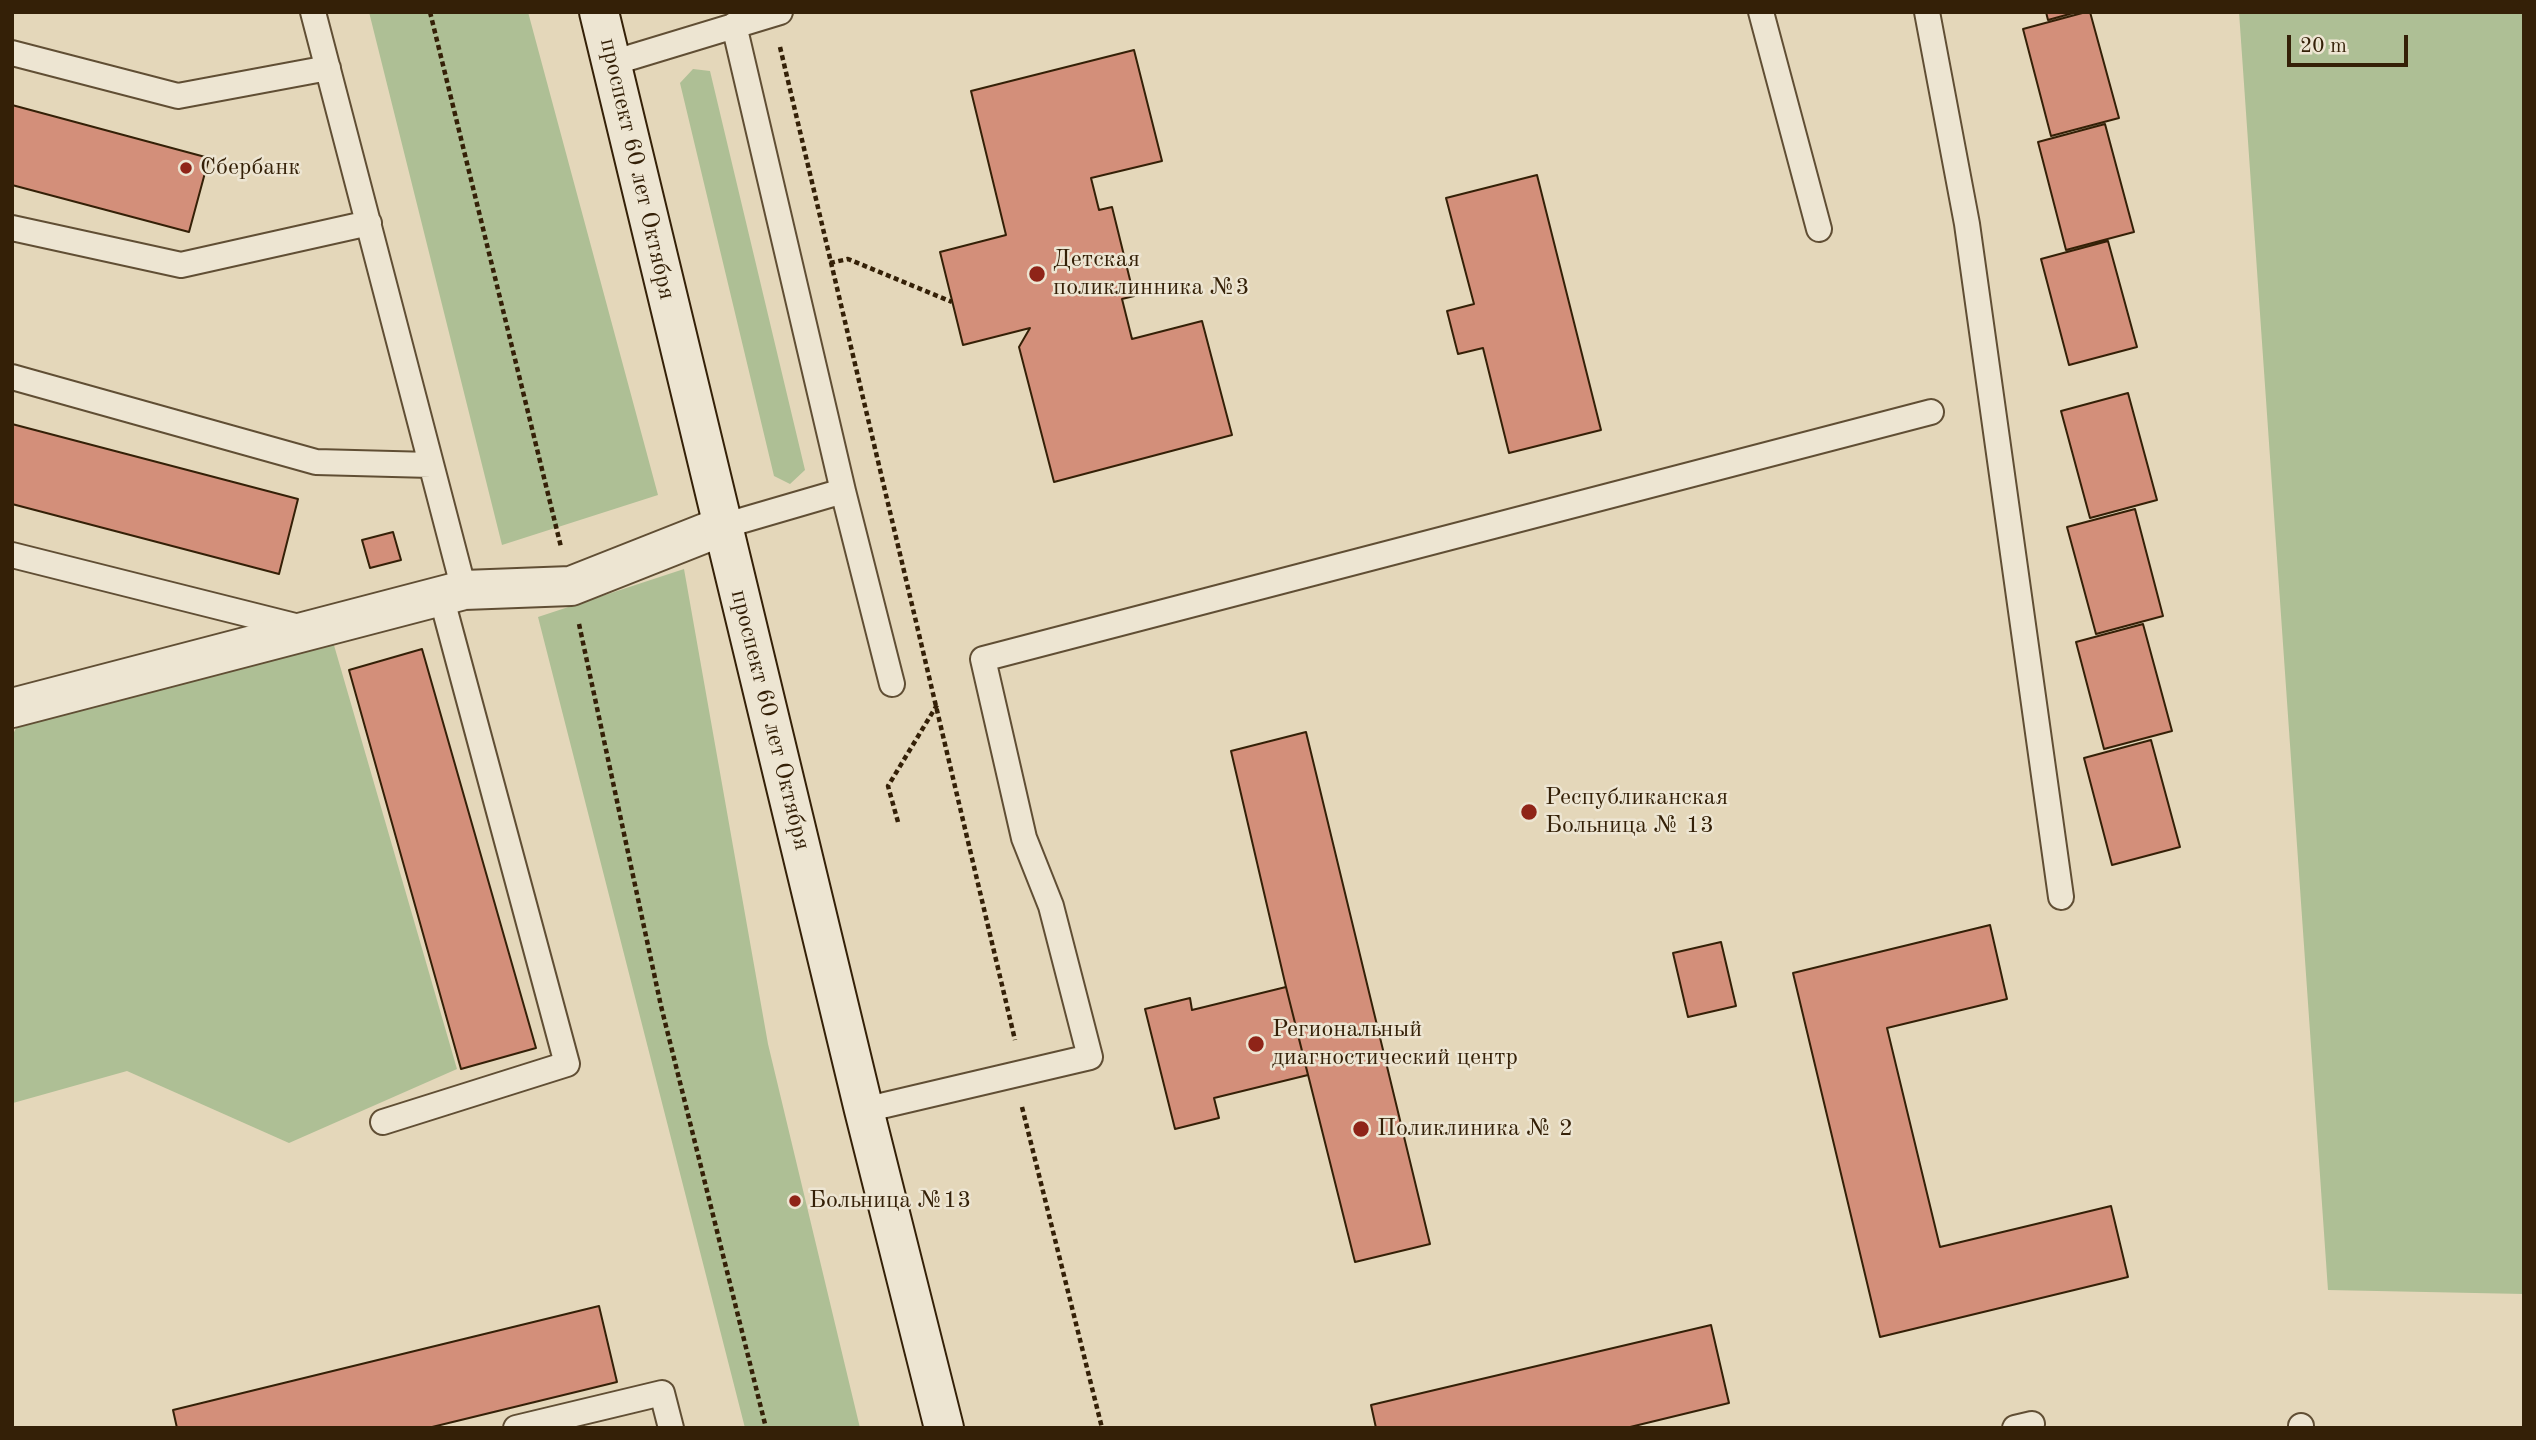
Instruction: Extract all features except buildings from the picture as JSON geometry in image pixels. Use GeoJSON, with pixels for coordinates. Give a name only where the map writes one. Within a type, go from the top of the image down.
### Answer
{"type":"FeatureCollection","features":[{"type":"Feature","properties":{"kind":"main road","name":"проспект 60 лет Октября"},"geometry":{"type":"LineString","coordinates":[[600,12],[864,1110],[944,1428]]}},
{"type":"Feature","properties":{"kind":"main road"},"geometry":{"type":"LineString","coordinates":[[12,708],[452,593],[571,586],[723,526]]}},
{"type":"Feature","properties":{"kind":"lane"},"geometry":{"type":"LineString","coordinates":[[313,12],[431,465],[452,593],[567,1064],[383,1122]]}},
{"type":"Feature","properties":{"kind":"lane"},"geometry":{"type":"LineString","coordinates":[[1761,12],[1819,229]]}},
{"type":"Feature","properties":{"kind":"lane"},"geometry":{"type":"LineString","coordinates":[[1927,12],[1966,224],[2061,897]]}},
{"type":"Feature","properties":{"kind":"lane"},"geometry":{"type":"LineString","coordinates":[[612,63],[777,13]]}},
{"type":"Feature","properties":{"kind":"lane"},"geometry":{"type":"LineString","coordinates":[[734,25],[892,684]]}},
{"type":"Feature","properties":{"kind":"lane"},"geometry":{"type":"LineString","coordinates":[[12,53],[178,96],[328,68]]}},
{"type":"Feature","properties":{"kind":"lane"},"geometry":{"type":"LineString","coordinates":[[12,228],[181,265],[369,223]]}},
{"type":"Feature","properties":{"kind":"lane"},"geometry":{"type":"LineString","coordinates":[[12,377],[316,462],[431,465]]}},
{"type":"Feature","properties":{"kind":"lane"},"geometry":{"type":"LineString","coordinates":[[864,1110],[1090,1057],[1051,906],[1024,838],[983,659],[1931,412]]}},
{"type":"Feature","properties":{"kind":"lane"},"geometry":{"type":"LineString","coordinates":[[723,526],[844,491]]}},
{"type":"Feature","properties":{"kind":"lane"},"geometry":{"type":"LineString","coordinates":[[12,555],[310,630]]}},
{"type":"Feature","properties":{"kind":"lane"},"geometry":{"type":"LineString","coordinates":[[516,1428],[662,1393],[671,1428]]}},
{"type":"Feature","properties":{"kind":"path"},"geometry":{"type":"LineString","coordinates":[[430,12],[571,586],[661,1006],[766,1428]]}},
{"type":"Feature","properties":{"kind":"path"},"geometry":{"type":"LineString","coordinates":[[777,13],[830,264],[1015,1040],[1014,1075],[1102,1428]]}},
{"type":"Feature","properties":{"kind":"path"},"geometry":{"type":"LineString","coordinates":[[830,264],[848,259],[952,302]]}},
{"type":"Feature","properties":{"kind":"path"},"geometry":{"type":"LineString","coordinates":[[898,822],[888,786],[937,705]]}},
{"type":"Feature","properties":{"kind":"green space"},"geometry":{"type":"Polygon","coordinates":[[[369,12],[528,12],[658,495],[502,545],[369,12]]]}},
{"type":"Feature","properties":{"kind":"green space"},"geometry":{"type":"Polygon","coordinates":[[[2239,12],[2524,12],[2524,1294],[2328,1290],[2239,12]]]}},
{"type":"Feature","properties":{"kind":"green space"},"geometry":{"type":"Polygon","coordinates":[[[693,69],[710,71],[805,470],[790,484],[774,476],[680,83],[693,69]]]}},
{"type":"Feature","properties":{"kind":"green space"},"geometry":{"type":"Polygon","coordinates":[[[684,569],[768,1044],[860,1428],[745,1428],[538,617],[684,569]]]}},
{"type":"Feature","properties":{"kind":"green space"},"geometry":{"type":"Polygon","coordinates":[[[329,628],[457,1069],[289,1143],[127,1071],[13,1103],[12,736],[26,709],[329,628]]]}},
{"type":"Feature","properties":{"kind":"place","name":"Сбербанк"},"geometry":{"type":"Point","coordinates":[186,168]}},
{"type":"Feature","properties":{"kind":"place","name":"Детская поликлинника №3"},"geometry":{"type":"Point","coordinates":[1037,274]}},
{"type":"Feature","properties":{"kind":"place","name":"Республиканская Больница № 13"},"geometry":{"type":"Point","coordinates":[1529,812]}},
{"type":"Feature","properties":{"kind":"place","name":"Региональный диагностический центр"},"geometry":{"type":"Point","coordinates":[1256,1044]}},
{"type":"Feature","properties":{"kind":"place","name":"Поликлиника № 2"},"geometry":{"type":"Point","coordinates":[1361,1129]}},
{"type":"Feature","properties":{"kind":"place","name":"Больница №13"},"geometry":{"type":"Point","coordinates":[795,1201]}}]}
